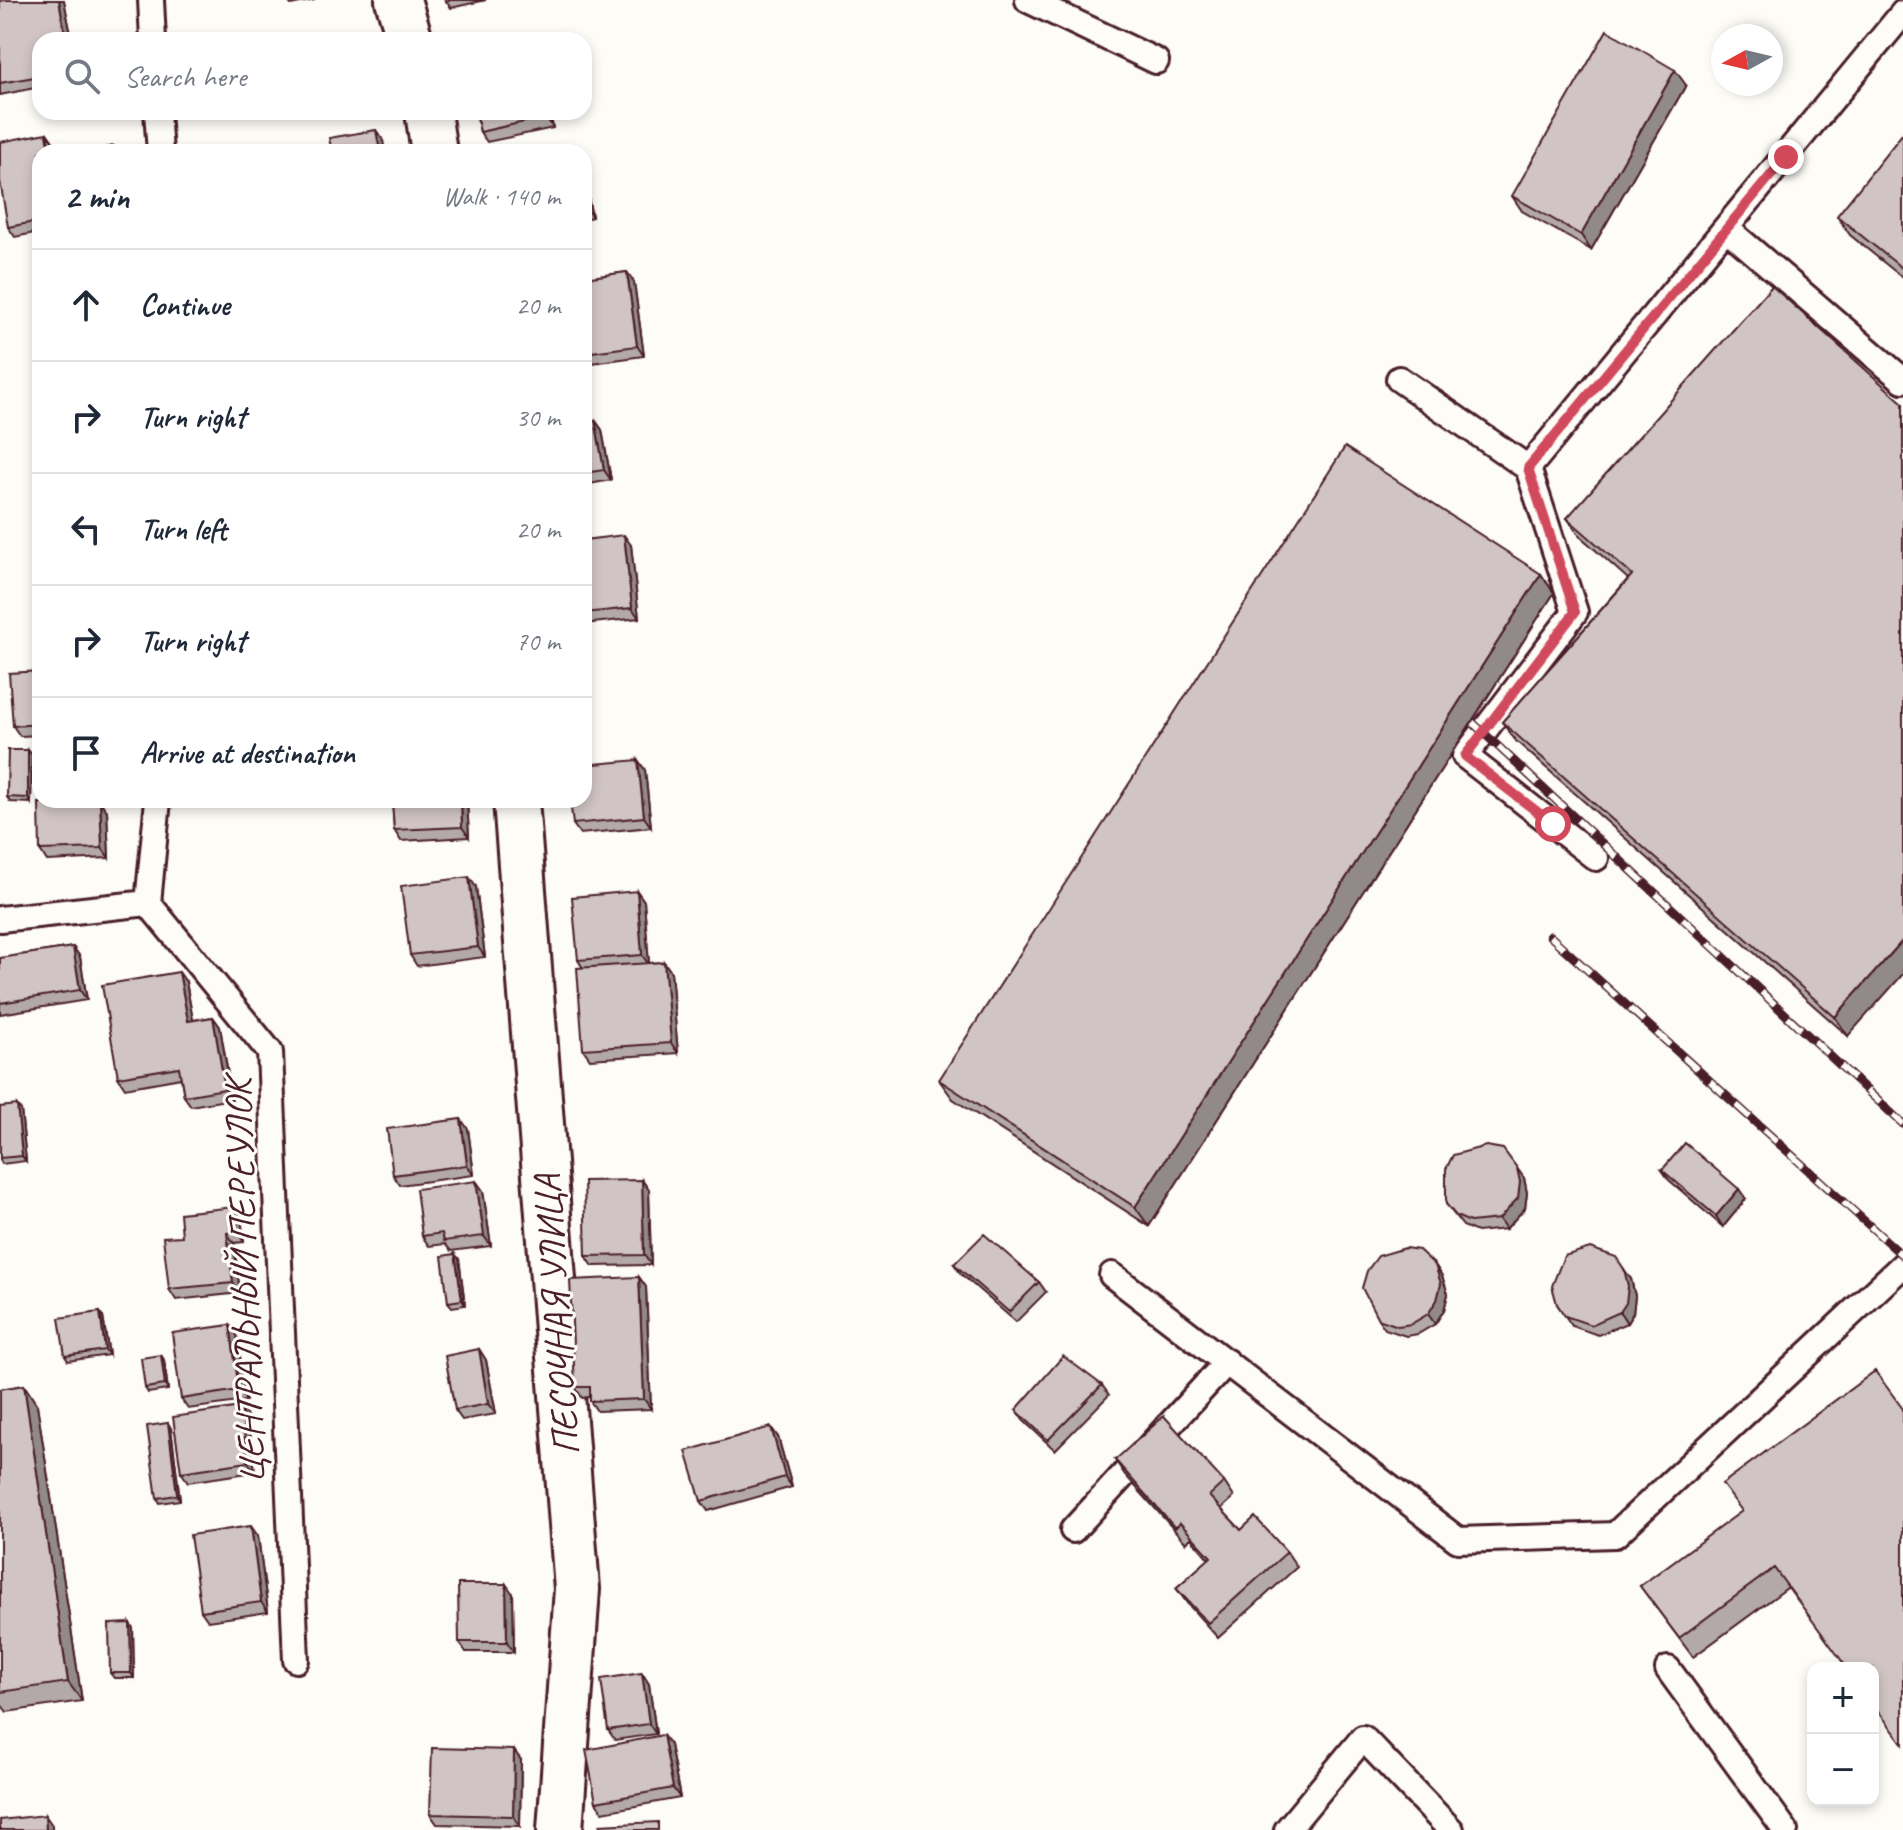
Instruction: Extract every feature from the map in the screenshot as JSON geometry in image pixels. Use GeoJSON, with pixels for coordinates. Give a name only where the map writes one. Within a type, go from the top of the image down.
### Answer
{"type":"FeatureCollection","features":[{"type":"Feature","properties":{"kind":"street"},"geometry":{"type":"LineString","coordinates":[[398,0],[408,32]]}},
{"type":"Feature","properties":{"kind":"street"},"geometry":{"type":"LineString","coordinates":[[429,120],[433,144]]}},
{"type":"Feature","properties":{"kind":"street","name":"ПЕСОЧНАЯ УЛИЦА"},"geometry":{"type":"LineString","coordinates":[[517,808],[577,1589],[560,1830]]}},
{"type":"Feature","properties":{"kind":"lane"},"geometry":{"type":"LineString","coordinates":[[151,0],[153,32]]}},
{"type":"Feature","properties":{"kind":"lane"},"geometry":{"type":"LineString","coordinates":[[1028,0],[1156,61]]}},
{"type":"Feature","properties":{"kind":"lane"},"geometry":{"type":"LineString","coordinates":[[1528,468],[1903,13]]}},
{"type":"Feature","properties":{"kind":"lane"},"geometry":{"type":"LineString","coordinates":[[158,120],[159,144]]}},
{"type":"Feature","properties":{"kind":"lane"},"geometry":{"type":"LineString","coordinates":[[1727,229],[1903,380]]}},
{"type":"Feature","properties":{"kind":"lane"},"geometry":{"type":"LineString","coordinates":[[1399,379],[1528,468],[1575,612],[1465,756],[1596,858]]}},
{"type":"Feature","properties":{"kind":"lane"},"geometry":{"type":"LineString","coordinates":[[0,919],[148,903],[157,808]]}},
{"type":"Feature","properties":{"kind":"lane","name":"ЦЕНТРАЛЬНЫЙ ПЕРЕУЛОК"},"geometry":{"type":"LineString","coordinates":[[148,903],[270,1052],[296,1660]]}},
{"type":"Feature","properties":{"kind":"lane"},"geometry":{"type":"LineString","coordinates":[[1112,1275],[1458,1540],[1615,1535],[1903,1265]]}},
{"type":"Feature","properties":{"kind":"lane"},"geometry":{"type":"LineString","coordinates":[[1073,1530],[1227,1362]]}},
{"type":"Feature","properties":{"kind":"lane"},"geometry":{"type":"LineString","coordinates":[[1668,1669],[1785,1830]]}},
{"type":"Feature","properties":{"kind":"lane"},"geometry":{"type":"LineString","coordinates":[[1287,1830],[1363,1738],[1451,1830]]}},
{"type":"Feature","properties":{"kind":"building"},"geometry":{"type":"Polygon","coordinates":[[[59,0],[65,32],[32,32],[32,77],[0,83],[0,1],[59,0]]]}},
{"type":"Feature","properties":{"kind":"building"},"geometry":{"type":"Polygon","coordinates":[[[1607,30],[1675,70],[1581,235],[1512,196],[1607,30]]]}},
{"type":"Feature","properties":{"kind":"building"},"geometry":{"type":"Polygon","coordinates":[[[478,120],[533,120],[480,132],[478,120]]]}},
{"type":"Feature","properties":{"kind":"building"},"geometry":{"type":"Polygon","coordinates":[[[376,130],[379,144],[330,144],[329,138],[376,130]]]}},
{"type":"Feature","properties":{"kind":"building"},"geometry":{"type":"Polygon","coordinates":[[[47,133],[49,144],[32,144],[32,222],[8,227],[0,181],[0,142],[47,133]]]}},
{"type":"Feature","properties":{"kind":"building"},"geometry":{"type":"Polygon","coordinates":[[[1903,133],[1903,269],[1837,216],[1903,133]]]}},
{"type":"Feature","properties":{"kind":"building"},"geometry":{"type":"Polygon","coordinates":[[[627,272],[637,346],[592,352],[592,277],[627,272]]]}},
{"type":"Feature","properties":{"kind":"building"},"geometry":{"type":"Polygon","coordinates":[[[1772,286],[1903,403],[1903,940],[1835,1017],[1502,722],[1632,575],[1567,518],[1772,286]]]}},
{"type":"Feature","properties":{"kind":"building"},"geometry":{"type":"Polygon","coordinates":[[[595,420],[604,470],[592,472],[592,421],[595,420]]]}},
{"type":"Feature","properties":{"kind":"building"},"geometry":{"type":"Polygon","coordinates":[[[1345,447],[1541,574],[1135,1207],[939,1080],[1345,447]]]}},
{"type":"Feature","properties":{"kind":"building"},"geometry":{"type":"Polygon","coordinates":[[[624,535],[632,608],[592,612],[592,539],[624,535]]]}},
{"type":"Feature","properties":{"kind":"building"},"geometry":{"type":"Polygon","coordinates":[[[32,672],[32,725],[13,726],[9,673],[32,672]]]}},
{"type":"Feature","properties":{"kind":"building"},"geometry":{"type":"Polygon","coordinates":[[[8,750],[28,750],[28,798],[7,797],[8,750]]]}},
{"type":"Feature","properties":{"kind":"building"},"geometry":{"type":"Polygon","coordinates":[[[638,760],[644,817],[573,824],[571,808],[592,808],[592,764],[638,760]]]}},
{"type":"Feature","properties":{"kind":"building"},"geometry":{"type":"Polygon","coordinates":[[[39,808],[100,808],[102,848],[40,850],[39,808]]]}},
{"type":"Feature","properties":{"kind":"building"},"geometry":{"type":"Polygon","coordinates":[[[393,808],[461,808],[462,827],[394,830],[393,808]]]}},
{"type":"Feature","properties":{"kind":"building"},"geometry":{"type":"Polygon","coordinates":[[[469,877],[478,947],[410,955],[401,886],[469,877]]]}},
{"type":"Feature","properties":{"kind":"building"},"geometry":{"type":"Polygon","coordinates":[[[637,891],[642,955],[578,960],[572,897],[637,891]]]}},
{"type":"Feature","properties":{"kind":"building"},"geometry":{"type":"Polygon","coordinates":[[[73,947],[80,990],[0,1003],[0,958],[73,947]]]}},
{"type":"Feature","properties":{"kind":"building"},"geometry":{"type":"Polygon","coordinates":[[[664,962],[671,1043],[583,1049],[577,968],[664,962]]]}},
{"type":"Feature","properties":{"kind":"building"},"geometry":{"type":"Polygon","coordinates":[[[179,972],[188,1021],[213,1017],[225,1089],[184,1096],[179,1067],[118,1077],[102,985],[179,972]]]}},
{"type":"Feature","properties":{"kind":"building"},"geometry":{"type":"Polygon","coordinates":[[[17,1105],[22,1156],[0,1158],[0,1107],[17,1105]]]}},
{"type":"Feature","properties":{"kind":"building"},"geometry":{"type":"Polygon","coordinates":[[[461,1119],[467,1165],[393,1175],[387,1129],[461,1119]]]}},
{"type":"Feature","properties":{"kind":"building"},"geometry":{"type":"Polygon","coordinates":[[[1685,1143],[1739,1189],[1716,1216],[1662,1170],[1685,1143]]]}},
{"type":"Feature","properties":{"kind":"building"},"geometry":{"type":"Polygon","coordinates":[[[1486,1146],[1503,1149],[1517,1168],[1520,1182],[1518,1198],[1499,1219],[1470,1222],[1456,1216],[1446,1204],[1446,1169],[1453,1155],[1486,1146]]]}},
{"type":"Feature","properties":{"kind":"building"},"geometry":{"type":"Polygon","coordinates":[[[642,1180],[644,1255],[586,1256],[584,1181],[642,1180]]]}},
{"type":"Feature","properties":{"kind":"building"},"geometry":{"type":"Polygon","coordinates":[[[476,1181],[484,1236],[444,1241],[442,1233],[422,1236],[416,1189],[476,1181]]]}},
{"type":"Feature","properties":{"kind":"building"},"geometry":{"type":"Polygon","coordinates":[[[234,1207],[237,1232],[227,1233],[233,1283],[169,1289],[163,1237],[182,1236],[180,1213],[234,1207]]]}},
{"type":"Feature","properties":{"kind":"building"},"geometry":{"type":"Polygon","coordinates":[[[984,1234],[1039,1282],[1009,1312],[954,1264],[984,1234]]]}},
{"type":"Feature","properties":{"kind":"building"},"geometry":{"type":"Polygon","coordinates":[[[1405,1248],[1419,1250],[1435,1265],[1441,1284],[1437,1300],[1428,1314],[1411,1324],[1398,1326],[1378,1319],[1362,1288],[1367,1271],[1378,1256],[1405,1248]]]}},
{"type":"Feature","properties":{"kind":"building"},"geometry":{"type":"Polygon","coordinates":[[[1590,1248],[1616,1257],[1624,1269],[1628,1286],[1626,1303],[1620,1312],[1591,1325],[1565,1316],[1557,1304],[1552,1286],[1564,1256],[1590,1248]]]}},
{"type":"Feature","properties":{"kind":"building"},"geometry":{"type":"Polygon","coordinates":[[[455,1254],[462,1300],[448,1302],[442,1256],[455,1254]]]}},
{"type":"Feature","properties":{"kind":"building"},"geometry":{"type":"Polygon","coordinates":[[[639,1277],[644,1399],[590,1401],[590,1387],[575,1387],[570,1280],[639,1277]]]}},
{"type":"Feature","properties":{"kind":"building"},"geometry":{"type":"Polygon","coordinates":[[[100,1312],[105,1350],[65,1356],[59,1318],[100,1312]]]}},
{"type":"Feature","properties":{"kind":"building"},"geometry":{"type":"Polygon","coordinates":[[[230,1325],[239,1390],[181,1399],[172,1333],[230,1325]]]}},
{"type":"Feature","properties":{"kind":"building"},"geometry":{"type":"Polygon","coordinates":[[[479,1349],[488,1404],[455,1410],[445,1356],[479,1349]]]}},
{"type":"Feature","properties":{"kind":"building"},"geometry":{"type":"Polygon","coordinates":[[[161,1355],[165,1385],[145,1388],[141,1358],[161,1355]]]}},
{"type":"Feature","properties":{"kind":"building"},"geometry":{"type":"Polygon","coordinates":[[[1063,1356],[1102,1385],[1048,1440],[1016,1410],[1063,1356]]]}},
{"type":"Feature","properties":{"kind":"building"},"geometry":{"type":"Polygon","coordinates":[[[1875,1371],[1903,1409],[1903,1744],[1879,1712],[1879,1662],[1843,1662],[1774,1568],[1679,1638],[1640,1586],[1742,1511],[1722,1484],[1875,1371]]]}},
{"type":"Feature","properties":{"kind":"building"},"geometry":{"type":"Polygon","coordinates":[[[24,1385],[68,1682],[0,1692],[0,1389],[24,1385]]]}},
{"type":"Feature","properties":{"kind":"building"},"geometry":{"type":"Polygon","coordinates":[[[241,1407],[248,1462],[181,1472],[173,1417],[241,1407]]]}},
{"type":"Feature","properties":{"kind":"building"},"geometry":{"type":"Polygon","coordinates":[[[1164,1416],[1224,1482],[1209,1496],[1241,1530],[1255,1517],[1287,1552],[1208,1623],[1176,1588],[1211,1557],[1180,1523],[1175,1528],[1115,1460],[1164,1416]]]}},
{"type":"Feature","properties":{"kind":"building"},"geometry":{"type":"Polygon","coordinates":[[[168,1423],[177,1495],[157,1498],[147,1426],[168,1423]]]}},
{"type":"Feature","properties":{"kind":"building"},"geometry":{"type":"Polygon","coordinates":[[[771,1427],[785,1477],[701,1501],[686,1451],[771,1427]]]}},
{"type":"Feature","properties":{"kind":"building"},"geometry":{"type":"Polygon","coordinates":[[[251,1526],[261,1602],[201,1611],[190,1535],[251,1526]]]}},
{"type":"Feature","properties":{"kind":"building"},"geometry":{"type":"Polygon","coordinates":[[[458,1584],[506,1584],[507,1642],[459,1642],[458,1584]]]}},
{"type":"Feature","properties":{"kind":"building"},"geometry":{"type":"Polygon","coordinates":[[[130,1623],[131,1673],[110,1673],[109,1624],[130,1623]]]}},
{"type":"Feature","properties":{"kind":"building"},"geometry":{"type":"Polygon","coordinates":[[[642,1673],[649,1724],[608,1730],[601,1679],[642,1673]]]}},
{"type":"Feature","properties":{"kind":"building"},"geometry":{"type":"Polygon","coordinates":[[[663,1735],[673,1788],[596,1802],[586,1750],[663,1735]]]}},
{"type":"Feature","properties":{"kind":"building"},"geometry":{"type":"Polygon","coordinates":[[[432,1748],[514,1750],[513,1816],[430,1814],[432,1748]]]}},
{"type":"Feature","properties":{"kind":"building"},"geometry":{"type":"Polygon","coordinates":[[[45,1815],[46,1830],[0,1830],[0,1820],[45,1815]]]}},
{"type":"Feature","properties":{"kind":"building"},"geometry":{"type":"Polygon","coordinates":[[[658,1822],[658,1830],[600,1830],[600,1825],[658,1822]]]}},
{"type":"Feature","properties":{"kind":"railway"},"geometry":{"type":"LineString","coordinates":[[1472,722],[1903,1124]]}},
{"type":"Feature","properties":{"kind":"railway"},"geometry":{"type":"LineString","coordinates":[[1550,936],[1903,1256]]}},
{"type":"Feature","properties":{"kind":"route"},"geometry":{"type":"LineString","coordinates":[[1553,824],[1465,756],[1575,612],[1528,468],[1786,157]]}}]}
